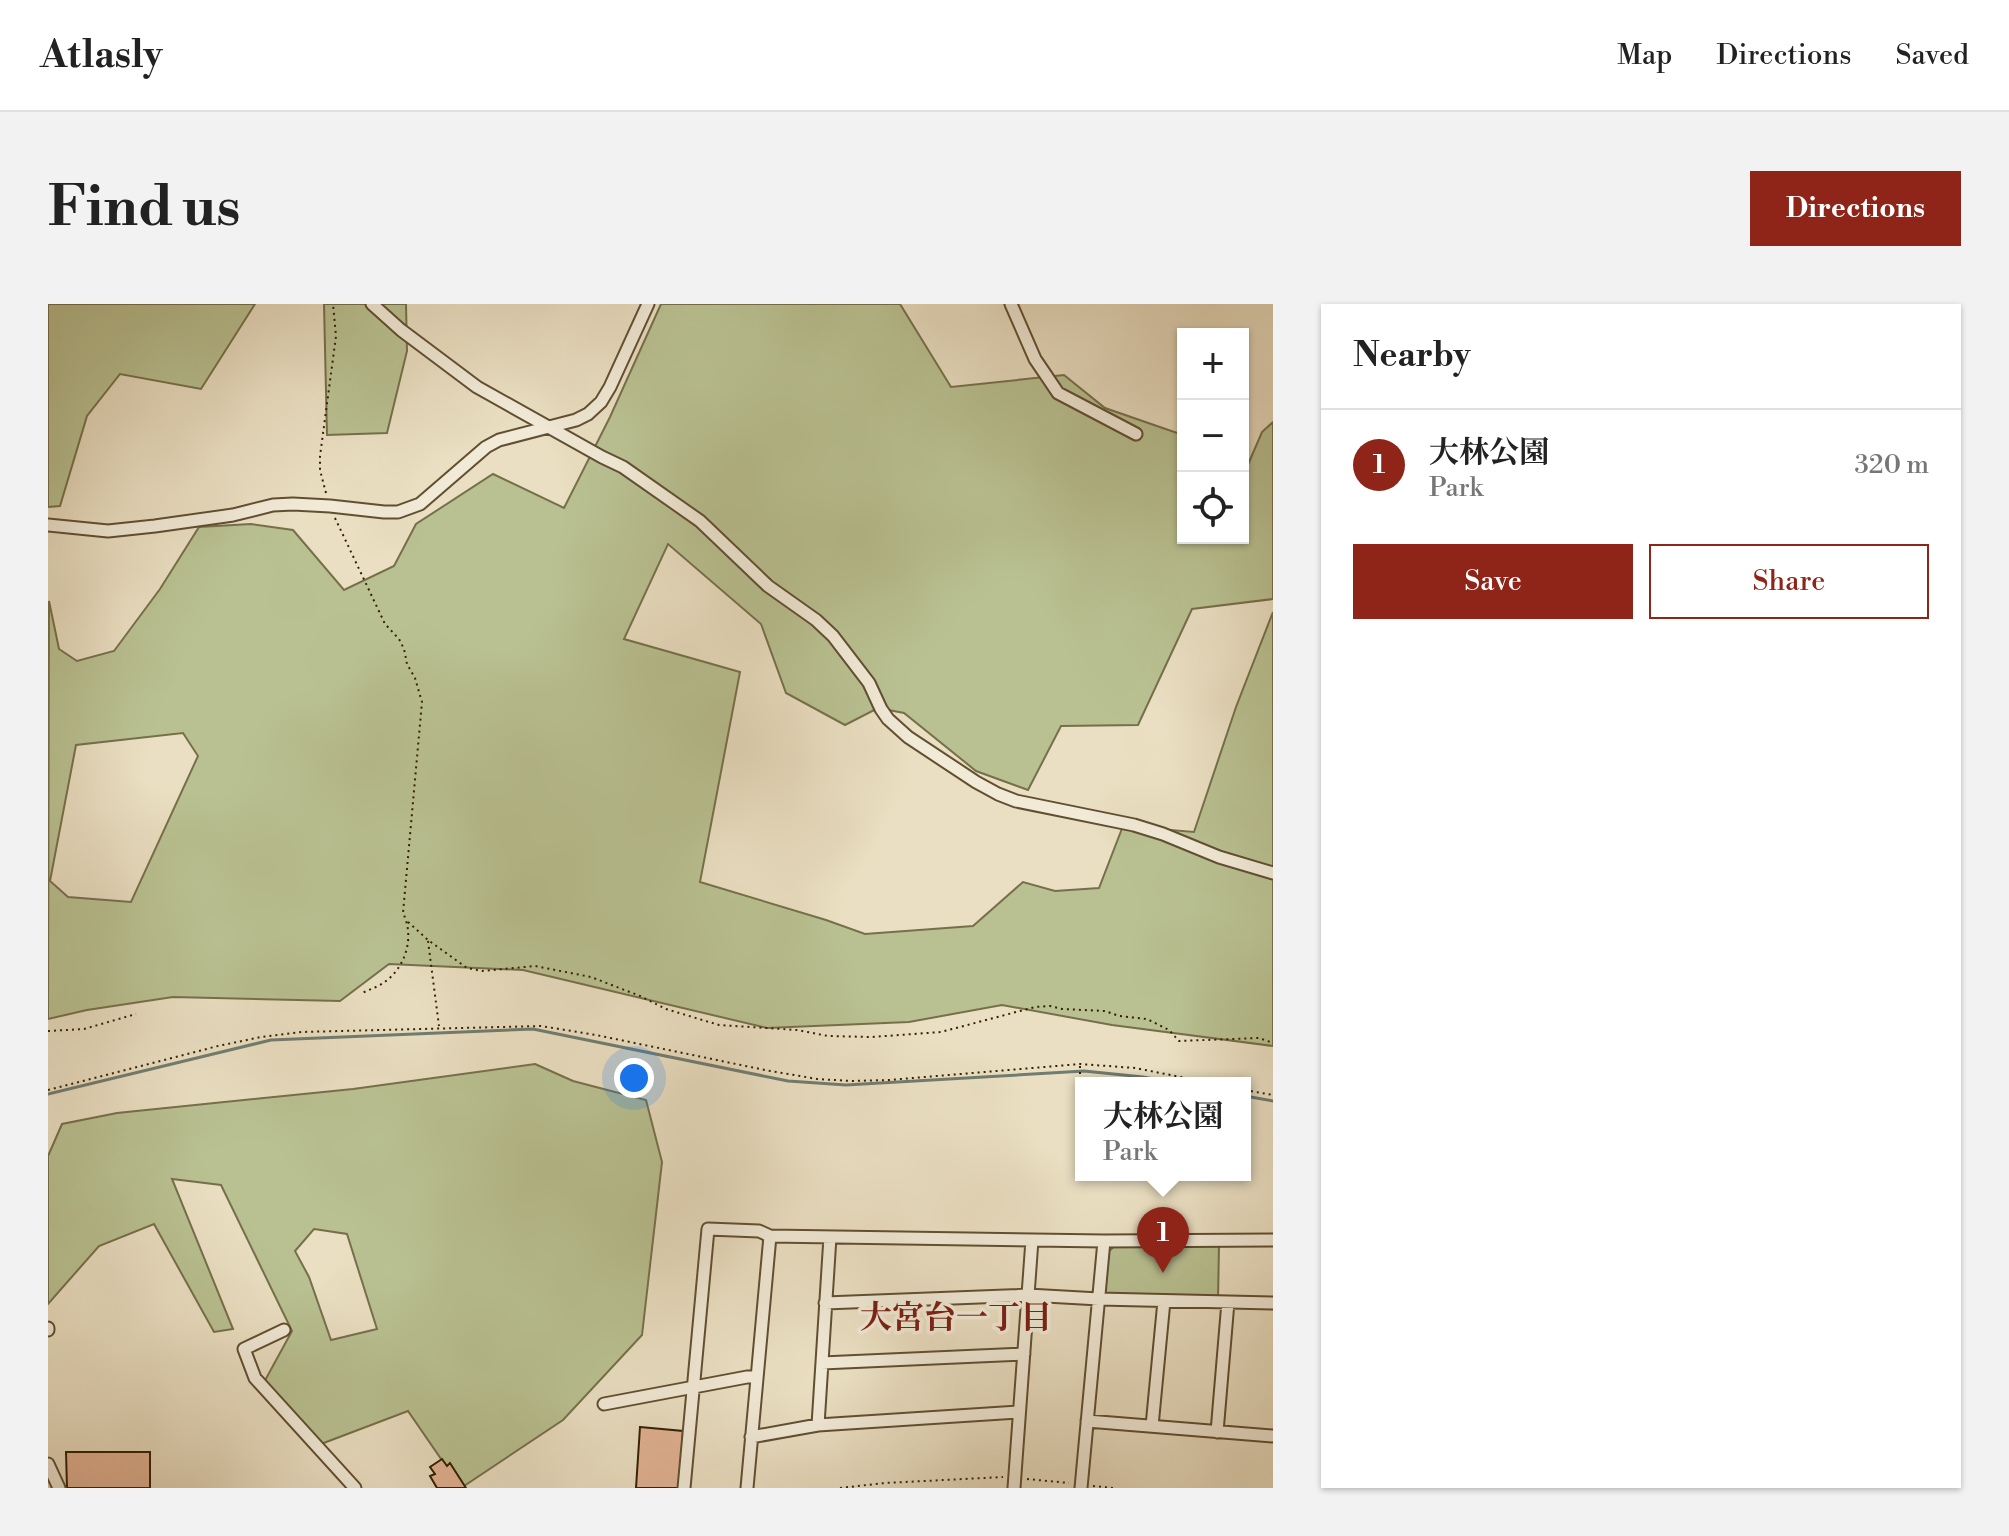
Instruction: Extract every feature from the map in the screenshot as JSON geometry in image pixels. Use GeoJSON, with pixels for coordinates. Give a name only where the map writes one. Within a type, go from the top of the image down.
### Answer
{"type":"FeatureCollection","features":[{"type":"Feature","properties":{"kind":"street"},"geometry":{"type":"LineString","coordinates":[[372,304],[401,330],[477,387],[623,467],[700,521],[768,586],[833,636],[869,683],[881,709],[897,727],[976,782],[1016,801],[1134,825],[1219,857],[1273,873]]}},
{"type":"Feature","properties":{"kind":"street"},"geometry":{"type":"LineString","coordinates":[[48,525],[108,531],[144,528],[293,504],[384,512],[408,509],[420,504],[486,447],[499,440],[588,414],[601,402],[610,387],[648,304]]}},
{"type":"Feature","properties":{"kind":"street"},"geometry":{"type":"LineString","coordinates":[[1011,304],[1035,359],[1058,393],[1136,434]]}},
{"type":"Feature","properties":{"kind":"street"},"geometry":{"type":"LineString","coordinates":[[684,1488],[708,1229],[759,1231],[770,1236],[1273,1240]]}},
{"type":"Feature","properties":{"kind":"street"},"geometry":{"type":"LineString","coordinates":[[747,1488],[770,1236]]}},
{"type":"Feature","properties":{"kind":"street"},"geometry":{"type":"LineString","coordinates":[[818,1425],[830,1237]]}},
{"type":"Feature","properties":{"kind":"street"},"geometry":{"type":"LineString","coordinates":[[1015,1481],[1032,1240]]}},
{"type":"Feature","properties":{"kind":"street"},"geometry":{"type":"LineString","coordinates":[[1087,1487],[1087,1421],[1104,1241]]}},
{"type":"Feature","properties":{"kind":"street"},"geometry":{"type":"LineString","coordinates":[[825,1303],[1028,1295],[1273,1303]]}},
{"type":"Feature","properties":{"kind":"street"},"geometry":{"type":"LineString","coordinates":[[1152,1426],[1164,1301]]}},
{"type":"Feature","properties":{"kind":"street"},"geometry":{"type":"LineString","coordinates":[[1217,1432],[1228,1302]]}},
{"type":"Feature","properties":{"kind":"street"},"geometry":{"type":"LineString","coordinates":[[284,1330],[244,1349],[255,1378],[355,1488]]}},
{"type":"Feature","properties":{"kind":"street"},"geometry":{"type":"LineString","coordinates":[[822,1363],[1024,1354]]}},
{"type":"Feature","properties":{"kind":"street"},"geometry":{"type":"LineString","coordinates":[[604,1404],[757,1377]]}},
{"type":"Feature","properties":{"kind":"street"},"geometry":{"type":"LineString","coordinates":[[751,1437],[818,1425],[1019,1412]]}},
{"type":"Feature","properties":{"kind":"street"},"geometry":{"type":"LineString","coordinates":[[1087,1421],[1273,1436]]}},
{"type":"Feature","properties":{"kind":"street"},"geometry":{"type":"LineString","coordinates":[[48,1464],[59,1488]]}},
{"type":"Feature","properties":{"kind":"path"},"geometry":{"type":"LineString","coordinates":[[333,304],[336,336],[320,470],[330,506],[385,624],[404,649],[407,664],[420,691],[422,702],[403,913],[408,922],[428,940],[473,970],[535,966],[591,977],[666,1009],[719,1025],[797,1030],[838,1037],[872,1037],[941,1032],[1035,1007],[1050,1006],[1147,1019],[1169,1030],[1179,1041],[1259,1038],[1273,1043]]}},
{"type":"Feature","properties":{"kind":"path"},"geometry":{"type":"LineString","coordinates":[[360,994],[381,985],[406,957],[408,922]]}},
{"type":"Feature","properties":{"kind":"path"},"geometry":{"type":"LineString","coordinates":[[428,940],[439,1028]]}},
{"type":"Feature","properties":{"kind":"path"},"geometry":{"type":"LineString","coordinates":[[48,1031],[84,1029],[136,1014]]}},
{"type":"Feature","properties":{"kind":"path"},"geometry":{"type":"LineString","coordinates":[[48,1090],[261,1037],[302,1032],[541,1026],[817,1079],[851,1081],[1080,1064],[1135,1068],[1181,1077]]}},
{"type":"Feature","properties":{"kind":"path"},"geometry":{"type":"LineString","coordinates":[[1080,1064],[1080,1076]]}},
{"type":"Feature","properties":{"kind":"path"},"geometry":{"type":"LineString","coordinates":[[1251,1091],[1273,1095]]}},
{"type":"Feature","properties":{"kind":"path"},"geometry":{"type":"LineString","coordinates":[[840,1488],[899,1482],[1069,1483]]}},
{"type":"Feature","properties":{"kind":"path"},"geometry":{"type":"LineString","coordinates":[[1087,1487],[1114,1488]]}},
{"type":"Feature","properties":{"kind":"green space"},"geometry":{"type":"Polygon","coordinates":[[[48,304],[255,304],[201,389],[120,374],[87,416],[60,506],[48,507],[48,304]]]}},
{"type":"Feature","properties":{"kind":"green space"},"geometry":{"type":"Polygon","coordinates":[[[324,304],[406,304],[407,351],[387,433],[327,435],[324,304]]]}},
{"type":"Feature","properties":{"kind":"green space"},"geometry":{"type":"Polygon","coordinates":[[[661,304],[900,304],[951,387],[1064,375],[1105,408],[1177,433],[1177,544],[1249,544],[1249,462],[1262,432],[1273,422],[1273,599],[1192,609],[1138,725],[1061,726],[1028,790],[976,771],[904,713],[878,708],[845,725],[786,693],[761,624],[668,544],[624,639],[740,672],[700,882],[865,934],[973,926],[1023,882],[1055,891],[1099,888],[1123,826],[1194,832],[1236,707],[1273,612],[1273,1046],[1112,1025],[1002,1005],[909,1022],[767,1028],[523,970],[389,964],[340,1001],[173,997],[48,1019],[49,601],[59,649],[77,661],[114,651],[160,589],[199,527],[251,524],[293,530],[344,590],[394,566],[416,524],[493,474],[564,508],[610,417],[661,304]],[[183,733],[76,745],[50,881],[68,897],[131,902],[198,756],[183,733]]]}},
{"type":"Feature","properties":{"kind":"green space"},"geometry":{"type":"Polygon","coordinates":[[[535,1064],[573,1081],[646,1100],[662,1162],[642,1335],[563,1420],[461,1488],[408,1411],[321,1444],[263,1384],[292,1331],[221,1185],[172,1179],[233,1329],[214,1332],[154,1224],[99,1246],[48,1304],[48,1156],[62,1124],[117,1113],[353,1089],[535,1064]],[[314,1229],[295,1251],[309,1277],[331,1340],[377,1329],[347,1234],[314,1229]]]}},
{"type":"Feature","properties":{"kind":"green space"},"geometry":{"type":"Polygon","coordinates":[[[1117,1244],[1219,1245],[1218,1301],[1105,1294],[1108,1252],[1117,1244]]]}},
{"type":"Feature","properties":{"kind":"building"},"geometry":{"type":"Polygon","coordinates":[[[640,1427],[683,1431],[679,1488],[636,1488],[640,1427]]]}},
{"type":"Feature","properties":{"kind":"building"},"geometry":{"type":"Polygon","coordinates":[[[66,1452],[150,1452],[150,1488],[67,1488],[66,1452]]]}},
{"type":"Feature","properties":{"kind":"building"},"geometry":{"type":"Polygon","coordinates":[[[442,1459],[447,1466],[450,1463],[466,1488],[437,1488],[430,1476],[435,1474],[430,1467],[442,1459]]]}},
{"type":"Feature","properties":{"kind":"waterway"},"geometry":{"type":"LineString","coordinates":[[48,1094],[271,1040],[533,1029],[788,1081],[846,1085],[1084,1071],[1143,1077]]}},
{"type":"Feature","properties":{"kind":"waterway"},"geometry":{"type":"LineString","coordinates":[[1251,1097],[1273,1101]]}},
{"type":"Feature","properties":{"kind":"place","name":"大林公園"},"geometry":{"type":"Point","coordinates":[1163,1273]}},
{"type":"Feature","properties":{"kind":"district","name":"大宮台一丁目"},"geometry":{"type":"Point","coordinates":[956,1317]}}]}
